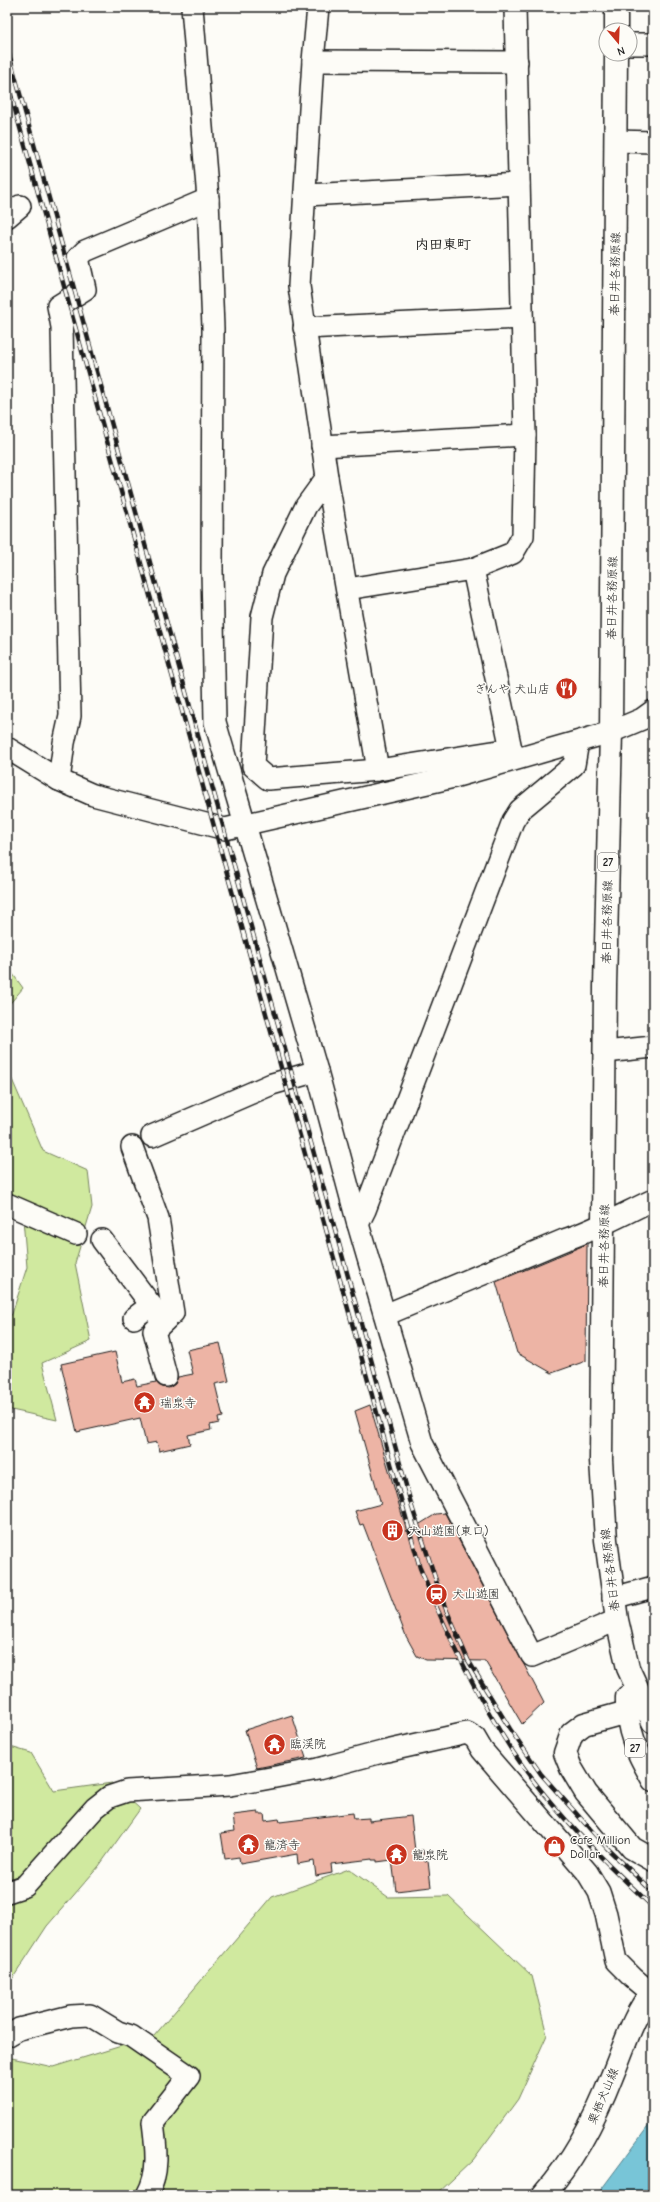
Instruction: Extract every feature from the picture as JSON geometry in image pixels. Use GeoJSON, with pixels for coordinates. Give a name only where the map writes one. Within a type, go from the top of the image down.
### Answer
{"type":"FeatureCollection","features":[{"type":"Feature","properties":{"kind":"main road"},"geometry":{"type":"LineString","coordinates":[[616,7],[616,22]]}},
{"type":"Feature","properties":{"kind":"main road","name":"春日井各務原線"},"geometry":{"type":"LineString","coordinates":[[616,62],[611,732],[605,1052],[601,1460],[606,1540],[613,1598],[628,1668],[644,1712],[635,1750],[653,1780]]}},
{"type":"Feature","properties":{"kind":"main road"},"geometry":{"type":"LineString","coordinates":[[644,1712],[584,1724],[572,1733],[565,1753],[571,1768],[586,1793],[632,1848],[653,1860]]}},
{"type":"Feature","properties":{"kind":"main road","name":"栗栖犬山線"},"geometry":{"type":"LineString","coordinates":[[543,2195],[562,2174],[594,2119],[626,2037],[652,1992]]}},
{"type":"Feature","properties":{"kind":"street"},"geometry":{"type":"LineString","coordinates":[[192,7],[208,199],[212,328],[212,569],[215,722],[317,1071],[358,1224],[422,1443],[532,1656],[617,1620]]}},
{"type":"Feature","properties":{"kind":"street"},"geometry":{"type":"LineString","coordinates":[[347,589],[473,569],[513,553],[523,536],[525,435],[515,7]]}},
{"type":"Feature","properties":{"kind":"street"},"geometry":{"type":"LineString","coordinates":[[323,11],[313,61],[306,195],[299,286],[327,477],[378,770]]}},
{"type":"Feature","properties":{"kind":"street"},"geometry":{"type":"LineString","coordinates":[[638,44],[653,44]]}},
{"type":"Feature","properties":{"kind":"street"},"geometry":{"type":"LineString","coordinates":[[313,61],[517,62]]}},
{"type":"Feature","properties":{"kind":"street"},"geometry":{"type":"LineString","coordinates":[[616,141],[653,142]]}},
{"type":"Feature","properties":{"kind":"street"},"geometry":{"type":"LineString","coordinates":[[306,195],[519,184]]}},
{"type":"Feature","properties":{"kind":"street"},"geometry":{"type":"LineString","coordinates":[[59,780],[64,742],[70,716],[62,327],[58,306],[85,289],[78,258],[85,251],[208,199]]}},
{"type":"Feature","properties":{"kind":"street"},"geometry":{"type":"LineString","coordinates":[[304,328],[522,318]]}},
{"type":"Feature","properties":{"kind":"street"},"geometry":{"type":"LineString","coordinates":[[322,446],[525,435]]}},
{"type":"Feature","properties":{"kind":"street"},"geometry":{"type":"LineString","coordinates":[[327,477],[306,506],[273,574],[262,617],[253,766],[268,779],[378,770],[513,754],[578,742],[611,732],[642,719],[653,711]]}},
{"type":"Feature","properties":{"kind":"street"},"geometry":{"type":"LineString","coordinates":[[473,569],[513,754]]}},
{"type":"Feature","properties":{"kind":"street"},"geometry":{"type":"LineString","coordinates":[[358,1224],[368,1202],[513,821],[520,810],[574,764],[578,742]]}},
{"type":"Feature","properties":{"kind":"street"},"geometry":{"type":"LineString","coordinates":[[7,748],[59,780],[93,795],[225,830],[454,777],[513,754]]}},
{"type":"Feature","properties":{"kind":"street"},"geometry":{"type":"LineString","coordinates":[[605,1052],[653,1047]]}},
{"type":"Feature","properties":{"kind":"street"},"geometry":{"type":"LineString","coordinates":[[146,1224],[122,1151],[272,1084],[317,1071]]}},
{"type":"Feature","properties":{"kind":"street"},"geometry":{"type":"LineString","coordinates":[[132,1147],[158,1218],[173,1312],[154,1331],[166,1376]]}},
{"type":"Feature","properties":{"kind":"street"},"geometry":{"type":"LineString","coordinates":[[385,1315],[564,1240],[591,1231],[604,1222],[653,1200]]}},
{"type":"Feature","properties":{"kind":"street"},"geometry":{"type":"LineString","coordinates":[[7,1204],[76,1234]]}},
{"type":"Feature","properties":{"kind":"street"},"geometry":{"type":"LineString","coordinates":[[102,1240],[154,1311],[164,1321]]}},
{"type":"Feature","properties":{"kind":"street"},"geometry":{"type":"LineString","coordinates":[[134,1318],[151,1305]]}},
{"type":"Feature","properties":{"kind":"street"},"geometry":{"type":"LineString","coordinates":[[613,1598],[653,1587]]}},
{"type":"Feature","properties":{"kind":"street"},"geometry":{"type":"LineString","coordinates":[[7,1892],[25,1886],[95,1808],[109,1797],[127,1790],[230,1785],[318,1769],[452,1731],[467,1733],[475,1738],[487,1756],[587,1872],[599,1892],[606,1914],[616,1961],[633,1978],[652,1992]]}},
{"type":"Feature","properties":{"kind":"street"},"geometry":{"type":"LineString","coordinates":[[7,2036],[19,2029],[71,2016],[90,2015],[118,2032],[131,2036],[189,2076],[152,2122],[157,2152],[151,2189],[147,2195]]}},
{"type":"Feature","properties":{"kind":"green space"},"geometry":{"type":"Polygon","coordinates":[[[7,966],[23,988],[7,1007],[7,966]]]}},
{"type":"Feature","properties":{"kind":"green space"},"geometry":{"type":"Polygon","coordinates":[[[7,1068],[43,1151],[88,1171],[92,1207],[75,1263],[91,1341],[42,1363],[57,1420],[7,1409],[7,1320],[12,1314],[27,1267],[22,1207],[7,1196],[7,1068]]]}},
{"type":"Feature","properties":{"kind":"green space"},"geometry":{"type":"Polygon","coordinates":[[[7,1746],[31,1753],[54,1791],[112,1783],[140,1809],[99,1866],[47,1926],[7,1987],[7,1746]]]}},
{"type":"Feature","properties":{"kind":"green space"},"geometry":{"type":"Polygon","coordinates":[[[349,1869],[388,1897],[448,1896],[532,1976],[547,2035],[518,2099],[473,2160],[436,2195],[7,2195],[7,2057],[53,2067],[154,2036],[272,1897],[349,1869]]]}},
{"type":"Feature","properties":{"kind":"water"},"geometry":{"type":"Polygon","coordinates":[[[653,2120],[653,2195],[597,2195],[653,2120]]]}},
{"type":"Feature","properties":{"kind":"building"},"geometry":{"type":"Polygon","coordinates":[[[587,1244],[586,1361],[552,1373],[517,1353],[496,1282],[587,1244]]]}},
{"type":"Feature","properties":{"kind":"building","name":"瑞泉寺"},"geometry":{"type":"Polygon","coordinates":[[[220,1343],[229,1381],[215,1384],[223,1417],[218,1418],[219,1423],[210,1425],[211,1430],[188,1435],[190,1444],[159,1451],[157,1442],[146,1444],[140,1418],[77,1432],[61,1364],[115,1352],[122,1382],[135,1379],[137,1386],[156,1382],[163,1387],[169,1388],[175,1384],[178,1377],[193,1374],[187,1350],[220,1343]]]}},
{"type":"Feature","properties":{"kind":"building"},"geometry":{"type":"Polygon","coordinates":[[[370,1405],[407,1532],[436,1514],[445,1513],[544,1703],[522,1724],[485,1661],[426,1660],[417,1656],[406,1636],[363,1524],[360,1525],[355,1511],[381,1504],[355,1411],[370,1405]]]}},
{"type":"Feature","properties":{"kind":"building","name":"臨渓院"},"geometry":{"type":"Polygon","coordinates":[[[292,1715],[306,1758],[257,1768],[245,1730],[292,1715]]]}},
{"type":"Feature","properties":{"kind":"building"},"geometry":{"type":"Polygon","coordinates":[[[258,1812],[258,1814],[264,1814],[265,1821],[279,1819],[280,1822],[353,1813],[354,1819],[369,1818],[369,1821],[411,1816],[415,1851],[423,1850],[425,1862],[428,1861],[431,1887],[396,1891],[392,1860],[377,1862],[377,1860],[372,1859],[331,1864],[332,1873],[316,1876],[314,1861],[298,1864],[297,1854],[240,1864],[239,1857],[225,1859],[221,1833],[235,1831],[233,1815],[258,1812]]]}},
{"type":"Feature","properties":{"kind":"railway"},"geometry":{"type":"LineString","coordinates":[[7,47],[412,1507],[443,1602],[468,1660],[510,1729],[541,1774],[607,1848],[653,1892]]}},
{"type":"Feature","properties":{"kind":"railway"},"geometry":{"type":"LineString","coordinates":[[7,81],[420,1568],[440,1616],[462,1662],[486,1708],[513,1752],[544,1794],[578,1834],[653,1907]]}},
{"type":"Feature","properties":{"kind":"place","name":"ぎんや 犬山店"},"geometry":{"type":"Point","coordinates":[566,689]}},
{"type":"Feature","properties":{"kind":"place","name":"瑞泉寺"},"geometry":{"type":"Point","coordinates":[145,1403]}},
{"type":"Feature","properties":{"kind":"place","name":"犬山遊園(東口)"},"geometry":{"type":"Point","coordinates":[392,1531]}},
{"type":"Feature","properties":{"kind":"place","name":"犬山遊園"},"geometry":{"type":"Point","coordinates":[436,1594]}},
{"type":"Feature","properties":{"kind":"place","name":"臨渓院"},"geometry":{"type":"Point","coordinates":[275,1744]}},
{"type":"Feature","properties":{"kind":"place","name":"龍済寺"},"geometry":{"type":"Point","coordinates":[248,1845]}},
{"type":"Feature","properties":{"kind":"place","name":"Cafe Million Dollar"},"geometry":{"type":"Point","coordinates":[555,1847]}},
{"type":"Feature","properties":{"kind":"place","name":"龍泉院"},"geometry":{"type":"Point","coordinates":[397,1855]}},
{"type":"Feature","properties":{"kind":"district","name":"内田東町"},"geometry":{"type":"Point","coordinates":[443,244]}}]}
